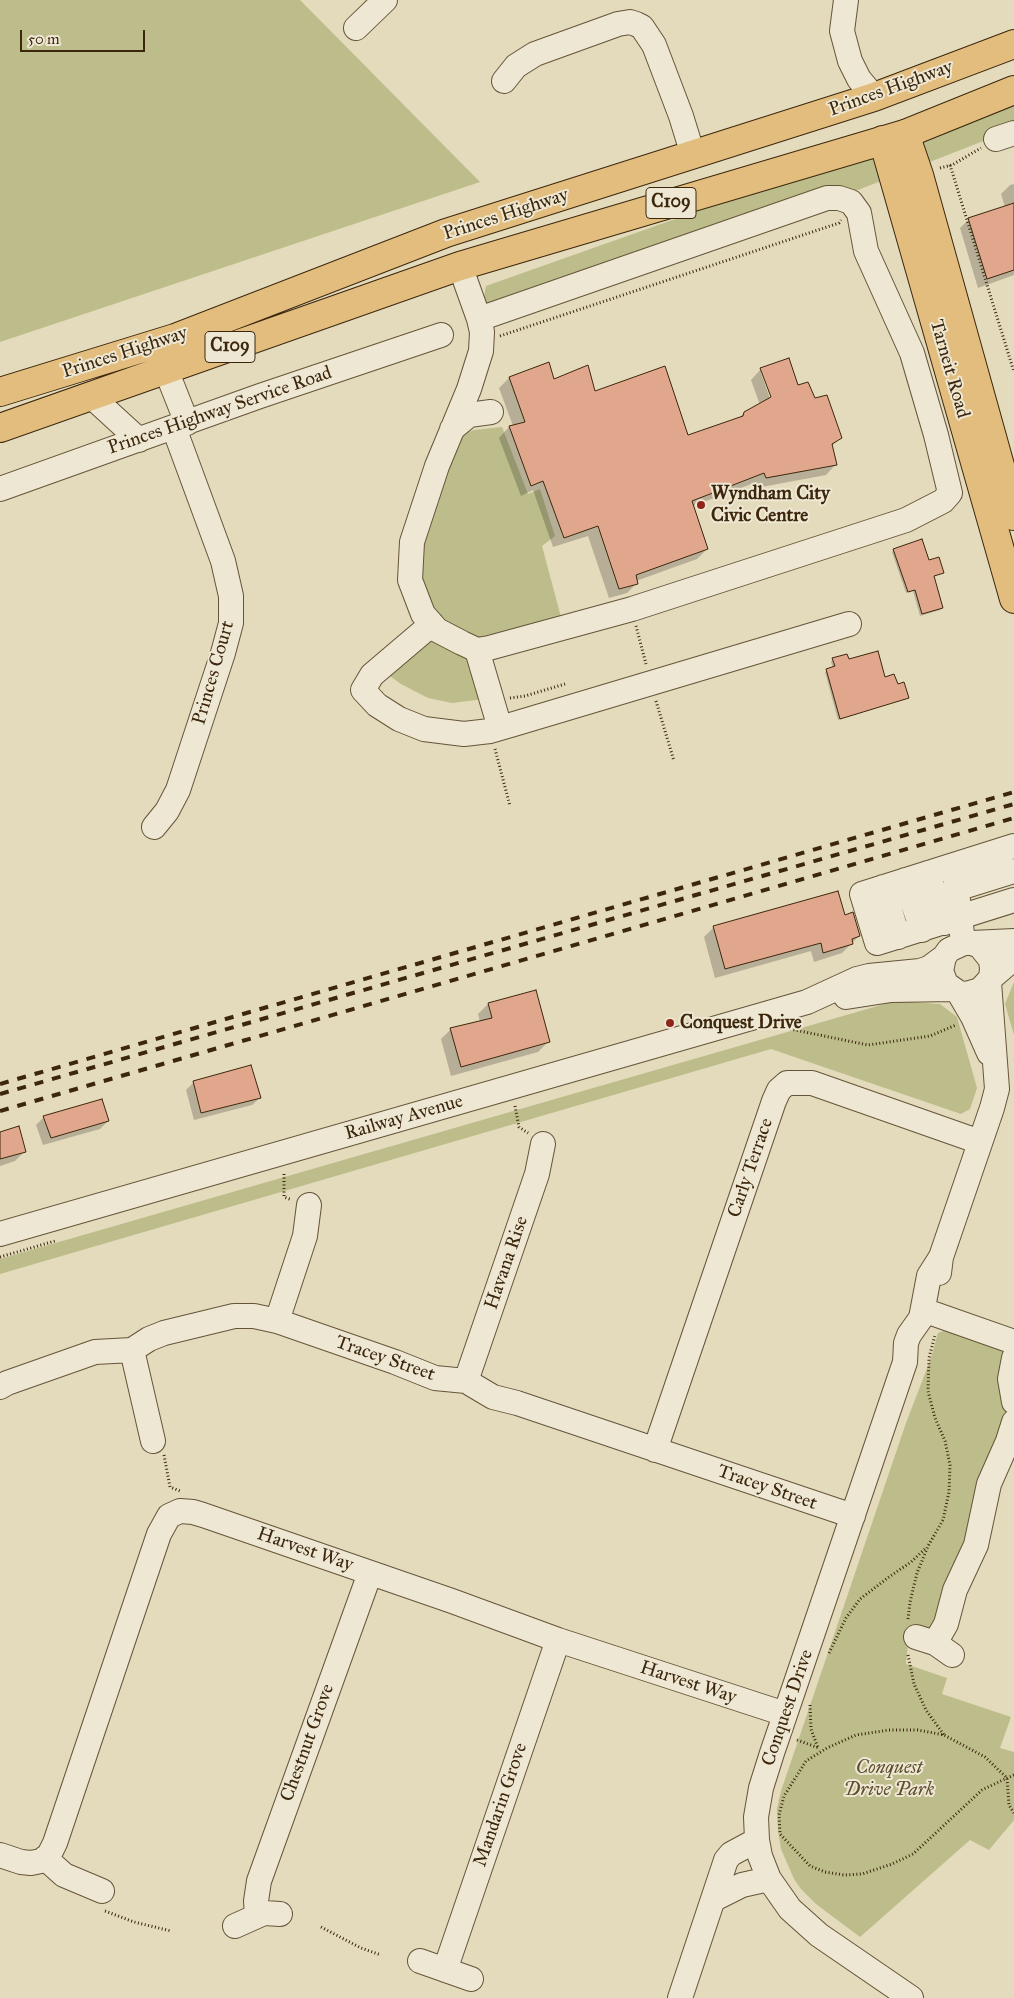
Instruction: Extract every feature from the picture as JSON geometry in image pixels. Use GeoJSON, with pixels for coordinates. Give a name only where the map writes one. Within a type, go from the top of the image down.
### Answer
{"type":"FeatureCollection","features":[{"type":"Feature","properties":{"kind":"main road","name":"Princes Highway"},"geometry":{"type":"LineString","coordinates":[[0,392],[175,338],[446,233],[874,97],[1014,44]]}},
{"type":"Feature","properties":{"kind":"main road","name":"Princes Highway"},"geometry":{"type":"LineString","coordinates":[[0,428],[460,266],[894,137],[1014,90]]}},
{"type":"Feature","properties":{"kind":"main road"},"geometry":{"type":"LineString","coordinates":[[874,97],[894,137]]}},
{"type":"Feature","properties":{"kind":"main road","name":"Tarneit Road"},"geometry":{"type":"LineString","coordinates":[[894,137],[919,175],[1014,516]]}},
{"type":"Feature","properties":{"kind":"main road","name":"Tarneit Road"},"geometry":{"type":"LineString","coordinates":[[894,137],[1014,599]]}},
{"type":"Feature","properties":{"kind":"main road"},"geometry":{"type":"LineString","coordinates":[[446,233],[460,266]]}},
{"type":"Feature","properties":{"kind":"main road"},"geometry":{"type":"LineString","coordinates":[[118,356],[166,370]]}},
{"type":"Feature","properties":{"kind":"street"},"geometry":{"type":"LineString","coordinates":[[356,28],[385,0]]}},
{"type":"Feature","properties":{"kind":"street"},"geometry":{"type":"LineString","coordinates":[[846,0],[842,31],[850,61],[859,79],[874,97]]}},
{"type":"Feature","properties":{"kind":"street"},"geometry":{"type":"LineString","coordinates":[[504,81],[516,66],[535,54],[618,24],[630,22],[636,24],[642,27],[654,45],[681,116],[693,154]]}},
{"type":"Feature","properties":{"kind":"street"},"geometry":{"type":"LineString","coordinates":[[460,266],[481,331],[481,351],[469,389],[437,466],[412,542],[410,580],[423,614],[437,630],[477,650],[528,639],[632,609],[906,520],[943,501],[950,493],[936,435],[912,353],[866,251],[859,213],[851,202],[839,198],[827,198],[481,331]]}},
{"type":"Feature","properties":{"kind":"street","name":"Princes Highway Service Road"},"geometry":{"type":"LineString","coordinates":[[0,489],[441,335]]}},
{"type":"Feature","properties":{"kind":"street","name":"Princes Highway"},"geometry":{"type":"LineString","coordinates":[[166,370],[180,425]]}},
{"type":"Feature","properties":{"kind":"street","name":"Princes Highway"},"geometry":{"type":"LineString","coordinates":[[91,396],[139,440]]}},
{"type":"Feature","properties":{"kind":"street"},"geometry":{"type":"LineString","coordinates":[[452,429],[469,415],[491,412]]}},
{"type":"Feature","properties":{"kind":"street","name":"Princes Court"},"geometry":{"type":"LineString","coordinates":[[154,827],[167,811],[178,790],[224,653],[231,623],[232,596],[223,561],[180,425]]}},
{"type":"Feature","properties":{"kind":"street"},"geometry":{"type":"LineString","coordinates":[[432,624],[372,675],[363,690],[377,705],[424,729],[464,734],[500,728],[849,624]]}},
{"type":"Feature","properties":{"kind":"street"},"geometry":{"type":"LineString","coordinates":[[477,650],[500,728]]}},
{"type":"Feature","properties":{"kind":"street"},"geometry":{"type":"LineString","coordinates":[[1014,846],[862,894],[877,942],[922,930],[1014,900]]}},
{"type":"Feature","properties":{"kind":"street"},"geometry":{"type":"LineString","coordinates":[[954,866],[956,889]]}},
{"type":"Feature","properties":{"kind":"street"},"geometry":{"type":"LineString","coordinates":[[922,930],[956,889],[1014,871]]}},
{"type":"Feature","properties":{"kind":"street"},"geometry":{"type":"LineString","coordinates":[[900,882],[922,930],[980,946],[991,960],[990,980]]}},
{"type":"Feature","properties":{"kind":"street"},"geometry":{"type":"LineString","coordinates":[[900,882],[922,930]]}},
{"type":"Feature","properties":{"kind":"street"},"geometry":{"type":"LineString","coordinates":[[1014,941],[968,943],[949,950],[944,957],[941,971],[946,984],[955,991],[974,993],[980,990],[1014,958]]}},
{"type":"Feature","properties":{"kind":"street","name":"Railway Avenue"},"geometry":{"type":"LineString","coordinates":[[807,1002],[857,979],[878,974],[920,971],[929,968],[944,957]]}},
{"type":"Feature","properties":{"kind":"street","name":"Conquest Drive"},"geometry":{"type":"LineString","coordinates":[[911,1998],[819,1936],[790,1909],[769,1879],[757,1840],[757,1806],[782,1724],[904,1362],[906,1343],[933,1314],[941,1258],[995,1096],[996,1071],[990,980]]}},
{"type":"Feature","properties":{"kind":"street","name":"Railway Avenue"},"geometry":{"type":"LineString","coordinates":[[0,1234],[807,1002],[891,990],[955,991]]}},
{"type":"Feature","properties":{"kind":"street","name":"Conquest Drive"},"geometry":{"type":"LineString","coordinates":[[955,991],[973,1017],[996,1071]]}},
{"type":"Feature","properties":{"kind":"street","name":"Carly Terrace"},"geometry":{"type":"LineString","coordinates":[[655,1450],[774,1101],[780,1090],[788,1083],[812,1083],[980,1142]]}},
{"type":"Feature","properties":{"kind":"street","name":"Havana Rise"},"geometry":{"type":"LineString","coordinates":[[466,1381],[537,1174],[543,1144]]}},
{"type":"Feature","properties":{"kind":"street"},"geometry":{"type":"LineString","coordinates":[[277,1321],[305,1236],[309,1205]]}},
{"type":"Feature","properties":{"kind":"street"},"geometry":{"type":"LineString","coordinates":[[933,1314],[1014,1342]]}},
{"type":"Feature","properties":{"kind":"street","name":"Tracey Street"},"geometry":{"type":"LineString","coordinates":[[0,1387],[6,1383],[95,1352],[132,1350],[149,1339],[164,1333],[234,1316],[254,1316],[277,1321],[435,1378],[466,1381],[492,1398],[517,1403],[853,1516]]}},
{"type":"Feature","properties":{"kind":"street"},"geometry":{"type":"LineString","coordinates":[[132,1350],[153,1441]]}},
{"type":"Feature","properties":{"kind":"street"},"geometry":{"type":"LineString","coordinates":[[1014,1358],[1010,1379],[1014,1402]]}},
{"type":"Feature","properties":{"kind":"street"},"geometry":{"type":"LineString","coordinates":[[927,1640],[955,1590],[976,1545],[989,1484],[1008,1441],[1014,1422]]}},
{"type":"Feature","properties":{"kind":"street","name":"Harvest Way"},"geometry":{"type":"LineString","coordinates":[[45,1858],[55,1843],[159,1534],[169,1516],[180,1512],[193,1512],[370,1573],[558,1640],[782,1724]]}},
{"type":"Feature","properties":{"kind":"street","name":"Chestnut Grove"},"geometry":{"type":"LineString","coordinates":[[235,1926],[268,1914],[256,1890],[258,1881],[370,1573]]}},
{"type":"Feature","properties":{"kind":"street","name":"Mandarin Grove"},"geometry":{"type":"LineString","coordinates":[[445,1970],[558,1640]]}},
{"type":"Feature","properties":{"kind":"street"},"geometry":{"type":"LineString","coordinates":[[680,1998],[726,1860],[731,1854],[757,1840]]}},
{"type":"Feature","properties":{"kind":"street"},"geometry":{"type":"LineString","coordinates":[[0,1855],[21,1862],[41,1861],[45,1858],[64,1876],[102,1891]]}},
{"type":"Feature","properties":{"kind":"street"},"geometry":{"type":"LineString","coordinates":[[714,1899],[742,1885],[769,1879]]}},
{"type":"Feature","properties":{"kind":"street"},"geometry":{"type":"LineString","coordinates":[[420,1961],[471,1979]]}},
{"type":"Feature","properties":{"kind":"path"},"geometry":{"type":"LineString","coordinates":[[1005,136],[951,165],[1014,372]]}},
{"type":"Feature","properties":{"kind":"path"},"geometry":{"type":"LineString","coordinates":[[481,331],[838,223],[854,207]]}},
{"type":"Feature","properties":{"kind":"path"},"geometry":{"type":"LineString","coordinates":[[786,1028],[868,1046],[930,1036],[973,1017]]}},
{"type":"Feature","properties":{"kind":"path"},"geometry":{"type":"LineString","coordinates":[[506,1109],[524,1103]]}},
{"type":"Feature","properties":{"kind":"path"},"geometry":{"type":"LineString","coordinates":[[515,1106],[519,1127],[543,1144]]}},
{"type":"Feature","properties":{"kind":"path"},"geometry":{"type":"LineString","coordinates":[[274,1176],[293,1171]]}},
{"type":"Feature","properties":{"kind":"path"},"geometry":{"type":"LineString","coordinates":[[284,1174],[284,1198],[309,1205]]}},
{"type":"Feature","properties":{"kind":"path"},"geometry":{"type":"LineString","coordinates":[[0,1257],[57,1240]]}},
{"type":"Feature","properties":{"kind":"path"},"geometry":{"type":"LineString","coordinates":[[933,1314],[928,1391],[934,1418],[945,1441],[950,1465],[949,1492],[943,1520],[928,1546],[916,1573],[910,1602],[927,1640],[914,1684],[926,1710],[944,1735]]}},
{"type":"Feature","properties":{"kind":"path"},"geometry":{"type":"LineString","coordinates":[[153,1441],[165,1456],[170,1487],[185,1493]]}},
{"type":"Feature","properties":{"kind":"path"},"geometry":{"type":"LineString","coordinates":[[826,1660],[846,1618],[860,1599],[911,1562],[928,1546]]}},
{"type":"Feature","properties":{"kind":"path"},"geometry":{"type":"LineString","coordinates":[[782,1724],[824,1750]]}},
{"type":"Feature","properties":{"kind":"path"},"geometry":{"type":"LineString","coordinates":[[1014,1775],[1007,1778],[982,1790],[913,1854],[892,1864],[862,1874],[844,1875],[825,1872],[810,1866],[780,1834],[779,1815],[784,1796],[806,1761],[856,1735],[889,1730],[918,1730],[944,1735],[986,1757],[1007,1778],[1009,1805],[1014,1812]]}},
{"type":"Feature","properties":{"kind":"path"},"geometry":{"type":"LineString","coordinates":[[102,1891],[100,1909],[134,1922],[172,1931]]}},
{"type":"Feature","properties":{"kind":"path"},"geometry":{"type":"LineString","coordinates":[[321,1927],[361,1948],[381,1955]]}},
{"type":"Feature","properties":{"kind":"green space"},"geometry":{"type":"Polygon","coordinates":[[[0,0],[300,0],[480,182],[0,342],[0,0]]]}},
{"type":"Feature","properties":{"kind":"green space"},"geometry":{"type":"Polygon","coordinates":[[[1014,99],[1014,129],[858,190],[497,307],[483,302],[486,286],[1014,99]]]}},
{"type":"Feature","properties":{"kind":"green space"},"geometry":{"type":"Polygon","coordinates":[[[502,427],[528,494],[540,489],[555,536],[542,546],[562,621],[487,642],[432,617],[416,585],[422,542],[459,435],[474,430],[502,427]]]}},
{"type":"Feature","properties":{"kind":"green space"},"geometry":{"type":"Polygon","coordinates":[[[427,638],[474,662],[484,699],[452,703],[428,698],[401,684],[387,674],[427,638]]]}},
{"type":"Feature","properties":{"kind":"green space"},"geometry":{"type":"Polygon","coordinates":[[[1014,982],[1014,1035],[1005,1004],[1014,982]]]}},
{"type":"Feature","properties":{"kind":"green space"},"geometry":{"type":"Polygon","coordinates":[[[895,1001],[940,1004],[957,1017],[977,1088],[970,1109],[961,1114],[771,1049],[0,1274],[0,1259],[895,1001]]]}},
{"type":"Feature","properties":{"kind":"green space","name":"Conquest Drive Park"},"geometry":{"type":"Polygon","coordinates":[[[946,1330],[1005,1348],[1009,1407],[1008,1423],[976,1521],[931,1630],[909,1633],[906,1664],[947,1678],[942,1694],[1011,1717],[1000,1748],[1014,1752],[1014,1820],[989,1850],[970,1840],[860,1937],[816,1904],[794,1879],[781,1849],[777,1809],[781,1791],[906,1423],[931,1358],[938,1333],[946,1330]]]}},
{"type":"Feature","properties":{"kind":"building"},"geometry":{"type":"Polygon","coordinates":[[[1014,203],[1014,270],[987,279],[968,218],[1014,203]]]}},
{"type":"Feature","properties":{"kind":"building"},"geometry":{"type":"Polygon","coordinates":[[[789,358],[798,385],[808,382],[815,398],[827,395],[842,438],[832,444],[837,465],[766,478],[764,473],[692,501],[708,549],[636,575],[638,584],[619,589],[598,526],[564,538],[543,481],[531,486],[509,426],[525,422],[509,377],[549,362],[554,379],[588,365],[595,391],[665,366],[688,435],[743,416],[744,412],[771,397],[760,368],[789,358]]]}},
{"type":"Feature","properties":{"kind":"building"},"geometry":{"type":"Polygon","coordinates":[[[922,539],[929,560],[939,557],[944,573],[934,576],[943,608],[922,614],[915,590],[908,592],[893,549],[922,539]]]}},
{"type":"Feature","properties":{"kind":"building"},"geometry":{"type":"Polygon","coordinates":[[[878,651],[885,677],[894,674],[898,684],[904,682],[909,698],[840,719],[826,669],[835,666],[832,658],[847,654],[849,659],[878,651]]]}},
{"type":"Feature","properties":{"kind":"building"},"geometry":{"type":"Polygon","coordinates":[[[838,891],[845,915],[853,912],[860,936],[852,939],[853,944],[823,953],[821,943],[725,969],[713,926],[838,891]]]}},
{"type":"Feature","properties":{"kind":"building"},"geometry":{"type":"Polygon","coordinates":[[[536,990],[550,1042],[461,1067],[450,1028],[492,1018],[488,1003],[536,990]]]}},
{"type":"Feature","properties":{"kind":"building"},"geometry":{"type":"Polygon","coordinates":[[[251,1065],[261,1098],[201,1113],[193,1081],[251,1065]]]}},
{"type":"Feature","properties":{"kind":"building"},"geometry":{"type":"Polygon","coordinates":[[[102,1099],[109,1121],[51,1138],[43,1116],[102,1099]]]}},
{"type":"Feature","properties":{"kind":"building"},"geometry":{"type":"Polygon","coordinates":[[[19,1126],[26,1152],[0,1159],[0,1132],[19,1126]]]}},
{"type":"Feature","properties":{"kind":"railway"},"geometry":{"type":"LineString","coordinates":[[0,1084],[1014,792]]}},
{"type":"Feature","properties":{"kind":"railway"},"geometry":{"type":"LineString","coordinates":[[0,1094],[1014,804]]}},
{"type":"Feature","properties":{"kind":"railway"},"geometry":{"type":"LineString","coordinates":[[0,1111],[1014,818]]}},
{"type":"Feature","properties":{"kind":"place","name":"Wyndham City Civic Centre"},"geometry":{"type":"Point","coordinates":[701,505]}},
{"type":"Feature","properties":{"kind":"place","name":"Conquest Drive"},"geometry":{"type":"Point","coordinates":[670,1023]}}]}
